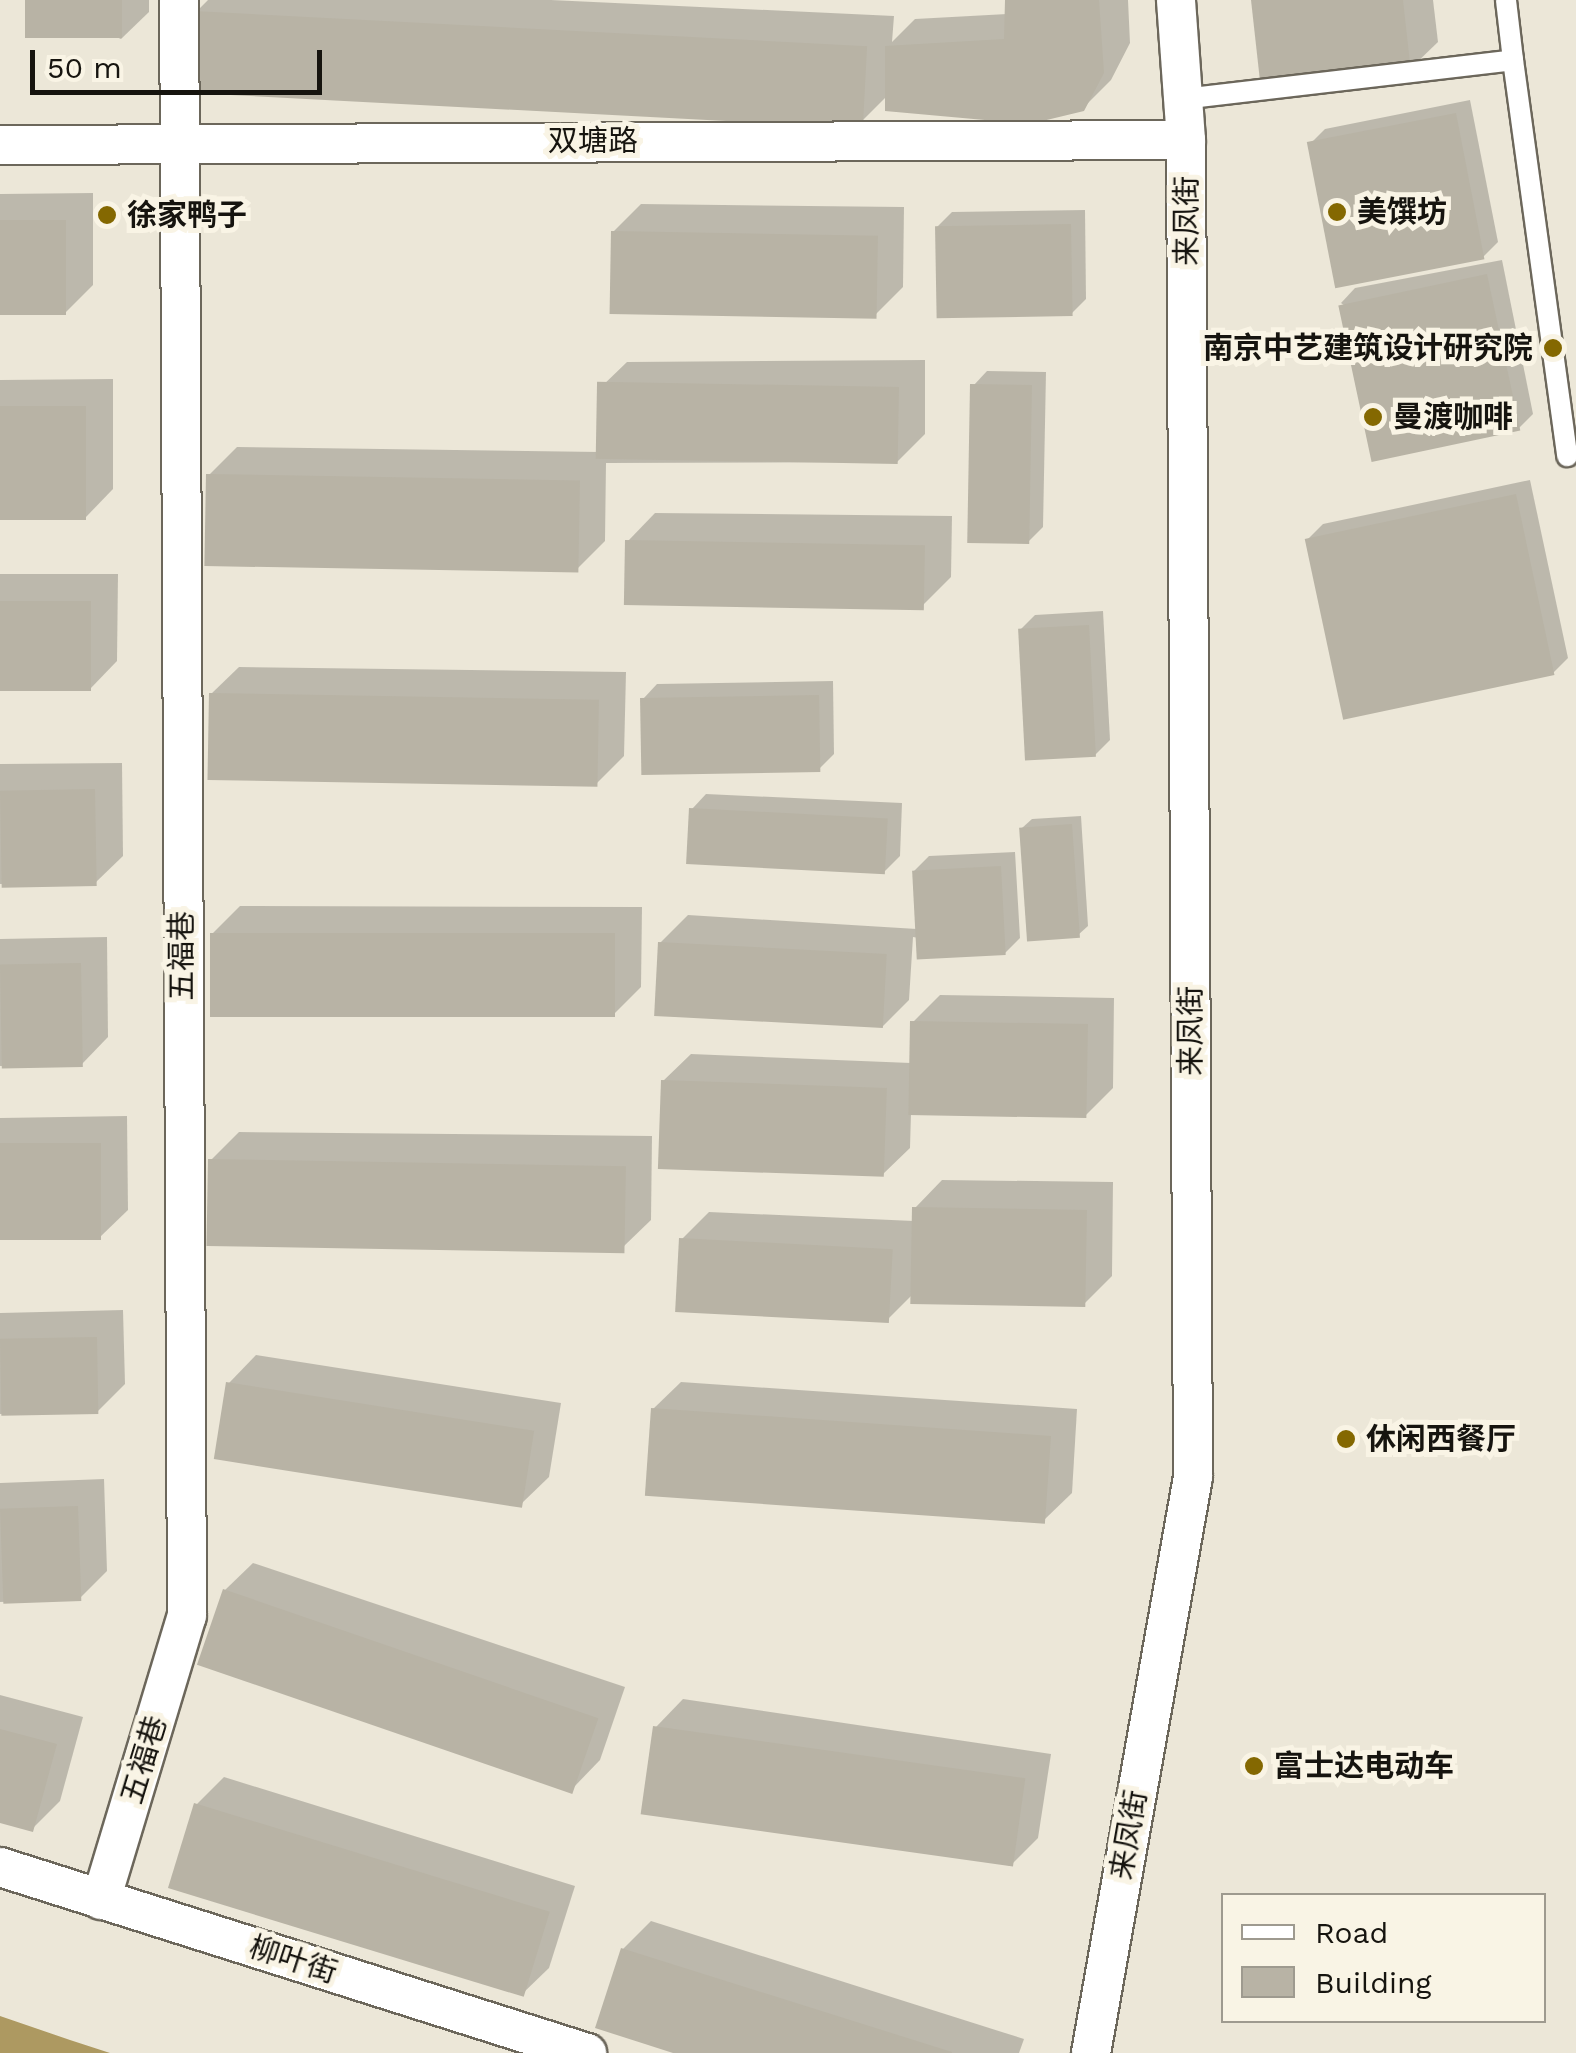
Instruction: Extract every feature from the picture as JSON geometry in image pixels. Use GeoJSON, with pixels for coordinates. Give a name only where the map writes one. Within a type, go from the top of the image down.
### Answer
{"type":"FeatureCollection","features":[{"type":"Feature","properties":{"kind":"street","name":"五福巷"},"geometry":{"type":"LineString","coordinates":[[101,1900],[188,1616],[176,142],[179,0]]}},
{"type":"Feature","properties":{"kind":"street","name":"来凤街"},"geometry":{"type":"LineString","coordinates":[[1091,2053],[1193,1477],[1186,140],[1176,0]]}},
{"type":"Feature","properties":{"kind":"street","name":"双塘路"},"geometry":{"type":"LineString","coordinates":[[0,146],[176,142],[1186,140]]}},
{"type":"Feature","properties":{"kind":"street","name":"柳叶街"},"geometry":{"type":"LineString","coordinates":[[0,1867],[587,2053]]}},
{"type":"Feature","properties":{"kind":"lane"},"geometry":{"type":"LineString","coordinates":[[1506,0],[1567,456]]}},
{"type":"Feature","properties":{"kind":"lane"},"geometry":{"type":"LineString","coordinates":[[1184,99],[1512,60]]}},
{"type":"Feature","properties":{"kind":"shaded area"},"geometry":{"type":"Polygon","coordinates":[[[0,2016],[70,2040],[110,2053],[0,2053],[0,2016]]]}},
{"type":"Feature","properties":{"kind":"building"},"geometry":{"type":"Polygon","coordinates":[[[25,0],[122,0],[122,38],[25,38],[25,0]]]}},
{"type":"Feature","properties":{"kind":"building"},"geometry":{"type":"Polygon","coordinates":[[[1005,0],[1099,0],[1104,73],[1084,111],[1030,124],[885,111],[885,46],[1004,39],[1005,0]]]}},
{"type":"Feature","properties":{"kind":"building"},"geometry":{"type":"Polygon","coordinates":[[[1251,0],[1403,0],[1411,72],[1261,90],[1251,0]]]}},
{"type":"Feature","properties":{"kind":"building"},"geometry":{"type":"Polygon","coordinates":[[[194,11],[867,46],[863,128],[190,93],[194,11]]]}},
{"type":"Feature","properties":{"kind":"building"},"geometry":{"type":"Polygon","coordinates":[[[1456,113],[1484,259],[1335,288],[1307,142],[1456,113]]]}},
{"type":"Feature","properties":{"kind":"building"},"geometry":{"type":"Polygon","coordinates":[[[0,220],[66,220],[66,315],[0,315],[0,220]]]}},
{"type":"Feature","properties":{"kind":"building"},"geometry":{"type":"Polygon","coordinates":[[[1071,224],[1073,316],[937,318],[935,226],[1071,224]]]}},
{"type":"Feature","properties":{"kind":"building"},"geometry":{"type":"Polygon","coordinates":[[[611,231],[878,236],[877,319],[610,314],[611,231]]]}},
{"type":"Feature","properties":{"kind":"building"},"geometry":{"type":"Polygon","coordinates":[[[1487,274],[1520,431],[1372,462],[1338,306],[1487,274]]]}},
{"type":"Feature","properties":{"kind":"building"},"geometry":{"type":"Polygon","coordinates":[[[597,382],[899,387],[898,464],[596,459],[597,382]]]}},
{"type":"Feature","properties":{"kind":"building"},"geometry":{"type":"Polygon","coordinates":[[[970,384],[1032,385],[1029,544],[967,543],[970,384]]]}},
{"type":"Feature","properties":{"kind":"building"},"geometry":{"type":"Polygon","coordinates":[[[0,406],[86,406],[86,520],[0,520],[0,406]]]}},
{"type":"Feature","properties":{"kind":"building"},"geometry":{"type":"Polygon","coordinates":[[[206,474],[580,481],[578,573],[204,566],[206,474]]]}},
{"type":"Feature","properties":{"kind":"building"},"geometry":{"type":"Polygon","coordinates":[[[1516,494],[1554,675],[1343,720],[1305,539],[1516,494]]]}},
{"type":"Feature","properties":{"kind":"building"},"geometry":{"type":"Polygon","coordinates":[[[625,540],[925,545],[924,610],[624,605],[625,540]]]}},
{"type":"Feature","properties":{"kind":"building"},"geometry":{"type":"Polygon","coordinates":[[[0,601],[91,601],[91,691],[0,691],[0,601]]]}},
{"type":"Feature","properties":{"kind":"building"},"geometry":{"type":"Polygon","coordinates":[[[1089,625],[1096,757],[1025,761],[1018,629],[1089,625]]]}},
{"type":"Feature","properties":{"kind":"building"},"geometry":{"type":"Polygon","coordinates":[[[209,693],[599,700],[597,787],[207,780],[209,693]]]}},
{"type":"Feature","properties":{"kind":"building"},"geometry":{"type":"Polygon","coordinates":[[[819,695],[820,772],[641,775],[640,698],[819,695]]]}},
{"type":"Feature","properties":{"kind":"building"},"geometry":{"type":"Polygon","coordinates":[[[95,789],[97,886],[2,888],[0,791],[95,789]]]}},
{"type":"Feature","properties":{"kind":"building"},"geometry":{"type":"Polygon","coordinates":[[[689,808],[888,818],[885,874],[686,864],[689,808]]]}},
{"type":"Feature","properties":{"kind":"building"},"geometry":{"type":"Polygon","coordinates":[[[1072,824],[1080,938],[1027,941],[1019,828],[1072,824]]]}},
{"type":"Feature","properties":{"kind":"building"},"geometry":{"type":"Polygon","coordinates":[[[1001,866],[1006,955],[917,960],[912,871],[1001,866]]]}},
{"type":"Feature","properties":{"kind":"building"},"geometry":{"type":"Polygon","coordinates":[[[210,933],[615,933],[615,1017],[210,1017],[210,933]]]}},
{"type":"Feature","properties":{"kind":"building"},"geometry":{"type":"Polygon","coordinates":[[[658,942],[887,954],[883,1028],[654,1016],[658,942]]]}},
{"type":"Feature","properties":{"kind":"building"},"geometry":{"type":"Polygon","coordinates":[[[81,963],[83,1067],[2,1068],[0,964],[81,963]]]}},
{"type":"Feature","properties":{"kind":"building"},"geometry":{"type":"Polygon","coordinates":[[[910,1021],[1088,1024],[1086,1118],[908,1115],[910,1021]]]}},
{"type":"Feature","properties":{"kind":"building"},"geometry":{"type":"Polygon","coordinates":[[[661,1080],[887,1088],[884,1177],[658,1169],[661,1080]]]}},
{"type":"Feature","properties":{"kind":"building"},"geometry":{"type":"Polygon","coordinates":[[[0,1143],[101,1143],[101,1240],[0,1240],[0,1143]]]}},
{"type":"Feature","properties":{"kind":"building"},"geometry":{"type":"Polygon","coordinates":[[[208,1159],[626,1166],[624,1253],[206,1246],[208,1159]]]}},
{"type":"Feature","properties":{"kind":"building"},"geometry":{"type":"Polygon","coordinates":[[[912,1207],[1087,1210],[1085,1307],[910,1304],[912,1207]]]}},
{"type":"Feature","properties":{"kind":"building"},"geometry":{"type":"Polygon","coordinates":[[[679,1238],[893,1249],[889,1323],[675,1312],[679,1238]]]}},
{"type":"Feature","properties":{"kind":"building"},"geometry":{"type":"Polygon","coordinates":[[[97,1337],[98,1414],[1,1416],[0,1339],[97,1337]]]}},
{"type":"Feature","properties":{"kind":"building"},"geometry":{"type":"Polygon","coordinates":[[[226,1382],[534,1431],[522,1508],[214,1459],[226,1382]]]}},
{"type":"Feature","properties":{"kind":"building"},"geometry":{"type":"Polygon","coordinates":[[[651,1408],[1051,1436],[1045,1524],[645,1496],[651,1408]]]}},
{"type":"Feature","properties":{"kind":"building"},"geometry":{"type":"Polygon","coordinates":[[[78,1506],[81,1601],[3,1604],[0,1509],[78,1506]]]}},
{"type":"Feature","properties":{"kind":"building"},"geometry":{"type":"Polygon","coordinates":[[[223,1589],[598,1718],[572,1794],[197,1665],[223,1589]]]}},
{"type":"Feature","properties":{"kind":"building"},"geometry":{"type":"Polygon","coordinates":[[[653,1726],[1025,1778],[1013,1866],[641,1814],[653,1726]]]}},
{"type":"Feature","properties":{"kind":"building"},"geometry":{"type":"Polygon","coordinates":[[[0,1729],[57,1744],[33,1832],[0,1823],[0,1729]]]}},
{"type":"Feature","properties":{"kind":"building"},"geometry":{"type":"Polygon","coordinates":[[[194,1803],[550,1912],[524,1997],[168,1888],[194,1803]]]}},
{"type":"Feature","properties":{"kind":"building"},"geometry":{"type":"Polygon","coordinates":[[[621,1948],[952,2053],[673,2053],[595,2028],[621,1948]]]}},
{"type":"Feature","properties":{"kind":"place","name":"美馔坊"},"geometry":{"type":"Point","coordinates":[1337,212]}},
{"type":"Feature","properties":{"kind":"place","name":"徐家鸭子"},"geometry":{"type":"Point","coordinates":[107,215]}},
{"type":"Feature","properties":{"kind":"place","name":"南京中艺建筑设计研究院"},"geometry":{"type":"Point","coordinates":[1553,348]}},
{"type":"Feature","properties":{"kind":"place","name":"曼渡咖啡"},"geometry":{"type":"Point","coordinates":[1373,417]}},
{"type":"Feature","properties":{"kind":"place","name":"休闲西餐厅"},"geometry":{"type":"Point","coordinates":[1346,1439]}},
{"type":"Feature","properties":{"kind":"place","name":"富士达电动车"},"geometry":{"type":"Point","coordinates":[1254,1766]}}]}
